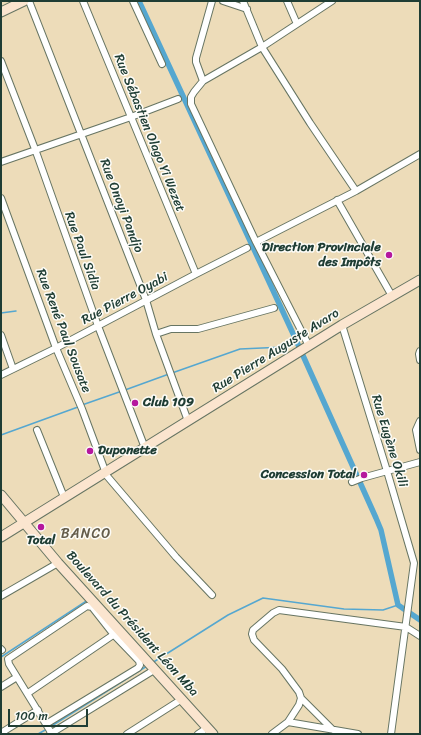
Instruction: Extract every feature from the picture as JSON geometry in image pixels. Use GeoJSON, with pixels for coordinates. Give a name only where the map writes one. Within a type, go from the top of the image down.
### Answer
{"type":"FeatureCollection","features":[{"type":"Feature","properties":{"kind":"street"},"geometry":{"type":"LineString","coordinates":[[1,12],[24,1]]}},
{"type":"Feature","properties":{"kind":"street","name":"Rue Onoyi Pandjo"},"geometry":{"type":"LineString","coordinates":[[29,1],[146,300],[170,375],[188,421]]}},
{"type":"Feature","properties":{"kind":"street","name":"Rue Sébastien Olago Yi Wezet"},"geometry":{"type":"LineString","coordinates":[[83,1],[196,274]]}},
{"type":"Feature","properties":{"kind":"street"},"geometry":{"type":"LineString","coordinates":[[133,1],[162,64]]}},
{"type":"Feature","properties":{"kind":"street"},"geometry":{"type":"LineString","coordinates":[[203,81],[196,58],[212,1]]}},
{"type":"Feature","properties":{"kind":"street"},"geometry":{"type":"LineString","coordinates":[[223,1],[247,9]]}},
{"type":"Feature","properties":{"kind":"street"},"geometry":{"type":"LineString","coordinates":[[244,1],[262,47],[310,124],[356,191]]}},
{"type":"Feature","properties":{"kind":"street"},"geometry":{"type":"LineString","coordinates":[[287,1],[297,24]]}},
{"type":"Feature","properties":{"kind":"street"},"geometry":{"type":"LineString","coordinates":[[306,347],[191,104],[191,98],[203,81],[262,47],[332,1]]}},
{"type":"Feature","properties":{"kind":"street","name":"Rue Paul Sidia"},"geometry":{"type":"LineString","coordinates":[[1,61],[35,150],[98,326],[145,448]]}},
{"type":"Feature","properties":{"kind":"street"},"geometry":{"type":"LineString","coordinates":[[1,162],[178,99]]}},
{"type":"Feature","properties":{"kind":"street"},"geometry":{"type":"LineString","coordinates":[[256,242],[356,191],[420,154]]}},
{"type":"Feature","properties":{"kind":"street","name":"Rue René Paul Sousate"},"geometry":{"type":"LineString","coordinates":[[1,198],[56,348],[81,407],[105,472],[110,480],[176,556],[212,595]]}},
{"type":"Feature","properties":{"kind":"street"},"geometry":{"type":"LineString","coordinates":[[337,200],[392,296]]}},
{"type":"Feature","properties":{"kind":"street","name":"Rue Pierre Oyabi"},"geometry":{"type":"LineString","coordinates":[[1,375],[56,348],[247,248]]}},
{"type":"Feature","properties":{"kind":"street","name":"Rue Pierre Auguste Avaro"},"geometry":{"type":"LineString","coordinates":[[1,538],[64,497],[306,347],[420,280]]}},
{"type":"Feature","properties":{"kind":"street"},"geometry":{"type":"LineString","coordinates":[[156,334],[171,329],[198,329],[274,308]]}},
{"type":"Feature","properties":{"kind":"street","name":"Rue Eugène Okili"},"geometry":{"type":"LineString","coordinates":[[342,325],[417,565]]}},
{"type":"Feature","properties":{"kind":"street"},"geometry":{"type":"LineString","coordinates":[[1,335],[13,369]]}},
{"type":"Feature","properties":{"kind":"street"},"geometry":{"type":"LineString","coordinates":[[420,351],[420,360]]}},
{"type":"Feature","properties":{"kind":"street"},"geometry":{"type":"LineString","coordinates":[[420,421],[416,430],[420,450]]}},
{"type":"Feature","properties":{"kind":"street"},"geometry":{"type":"LineString","coordinates":[[37,430],[64,497]]}},
{"type":"Feature","properties":{"kind":"street"},"geometry":{"type":"LineString","coordinates":[[352,482],[420,462]]}},
{"type":"Feature","properties":{"kind":"street","name":"Boulevard du Président Léon Mba"},"geometry":{"type":"LineString","coordinates":[[1,495],[117,633],[152,667],[210,731]]}},
{"type":"Feature","properties":{"kind":"street"},"geometry":{"type":"LineString","coordinates":[[1,596],[58,563]]}},
{"type":"Feature","properties":{"kind":"street"},"geometry":{"type":"LineString","coordinates":[[391,734],[409,607],[417,565]]}},
{"type":"Feature","properties":{"kind":"street"},"geometry":{"type":"LineString","coordinates":[[87,606],[94,608],[117,633],[139,661],[140,666],[50,731],[28,692],[9,664],[8,659],[10,656],[87,606]]}},
{"type":"Feature","properties":{"kind":"street"},"geometry":{"type":"LineString","coordinates":[[333,730],[301,698],[299,692],[282,669],[252,637],[253,630],[273,613],[279,610],[407,624],[420,636]]}},
{"type":"Feature","properties":{"kind":"street"},"geometry":{"type":"LineString","coordinates":[[28,692],[117,633]]}},
{"type":"Feature","properties":{"kind":"street"},"geometry":{"type":"LineString","coordinates":[[50,731],[152,667]]}},
{"type":"Feature","properties":{"kind":"street"},"geometry":{"type":"LineString","coordinates":[[1,687],[17,677]]}},
{"type":"Feature","properties":{"kind":"street"},"geometry":{"type":"LineString","coordinates":[[272,734],[288,722],[299,705],[301,698]]}},
{"type":"Feature","properties":{"kind":"street"},"geometry":{"type":"LineString","coordinates":[[127,734],[182,699]]}},
{"type":"Feature","properties":{"kind":"street"},"geometry":{"type":"LineString","coordinates":[[1,733],[38,710]]}},
{"type":"Feature","properties":{"kind":"street"},"geometry":{"type":"LineString","coordinates":[[288,722],[358,734]]}},
{"type":"Feature","properties":{"kind":"street"},"geometry":{"type":"LineString","coordinates":[[198,734],[210,731]]}},
{"type":"Feature","properties":{"kind":"waterway"},"geometry":{"type":"LineString","coordinates":[[139,1],[296,340],[376,518],[381,530],[398,605],[420,620]]}},
{"type":"Feature","properties":{"kind":"waterway"},"geometry":{"type":"LineString","coordinates":[[1,313],[16,311]]}},
{"type":"Feature","properties":{"kind":"waterway"},"geometry":{"type":"LineString","coordinates":[[172,373],[240,349],[284,347],[296,340]]}},
{"type":"Feature","properties":{"kind":"waterway"},"geometry":{"type":"LineString","coordinates":[[125,390],[169,374]]}},
{"type":"Feature","properties":{"kind":"waterway"},"geometry":{"type":"LineString","coordinates":[[82,405],[122,391]]}},
{"type":"Feature","properties":{"kind":"waterway"},"geometry":{"type":"LineString","coordinates":[[1,435],[78,407]]}},
{"type":"Feature","properties":{"kind":"waterway"},"geometry":{"type":"LineString","coordinates":[[152,663],[228,615],[263,598],[344,609],[383,610],[398,605]]}},
{"type":"Feature","properties":{"kind":"waterway"},"geometry":{"type":"LineString","coordinates":[[1,657],[88,600]]}},
{"type":"Feature","properties":{"kind":"waterway"},"geometry":{"type":"LineString","coordinates":[[50,727],[147,666]]}},
{"type":"Feature","properties":{"kind":"waterway"},"geometry":{"type":"LineString","coordinates":[[38,734],[47,729]]}},
{"type":"Feature","properties":{"kind":"place","name":"Direction Provinciale des Impôts"},"geometry":{"type":"Point","coordinates":[389,255]}},
{"type":"Feature","properties":{"kind":"place","name":"Club 109"},"geometry":{"type":"Point","coordinates":[135,403]}},
{"type":"Feature","properties":{"kind":"place","name":"Duponette"},"geometry":{"type":"Point","coordinates":[90,451]}},
{"type":"Feature","properties":{"kind":"place","name":"Concession Total"},"geometry":{"type":"Point","coordinates":[364,475]}},
{"type":"Feature","properties":{"kind":"place","name":"Total"},"geometry":{"type":"Point","coordinates":[41,527]}},
{"type":"Feature","properties":{"kind":"district","name":"BANCO"},"geometry":{"type":"Point","coordinates":[86,534]}}]}
